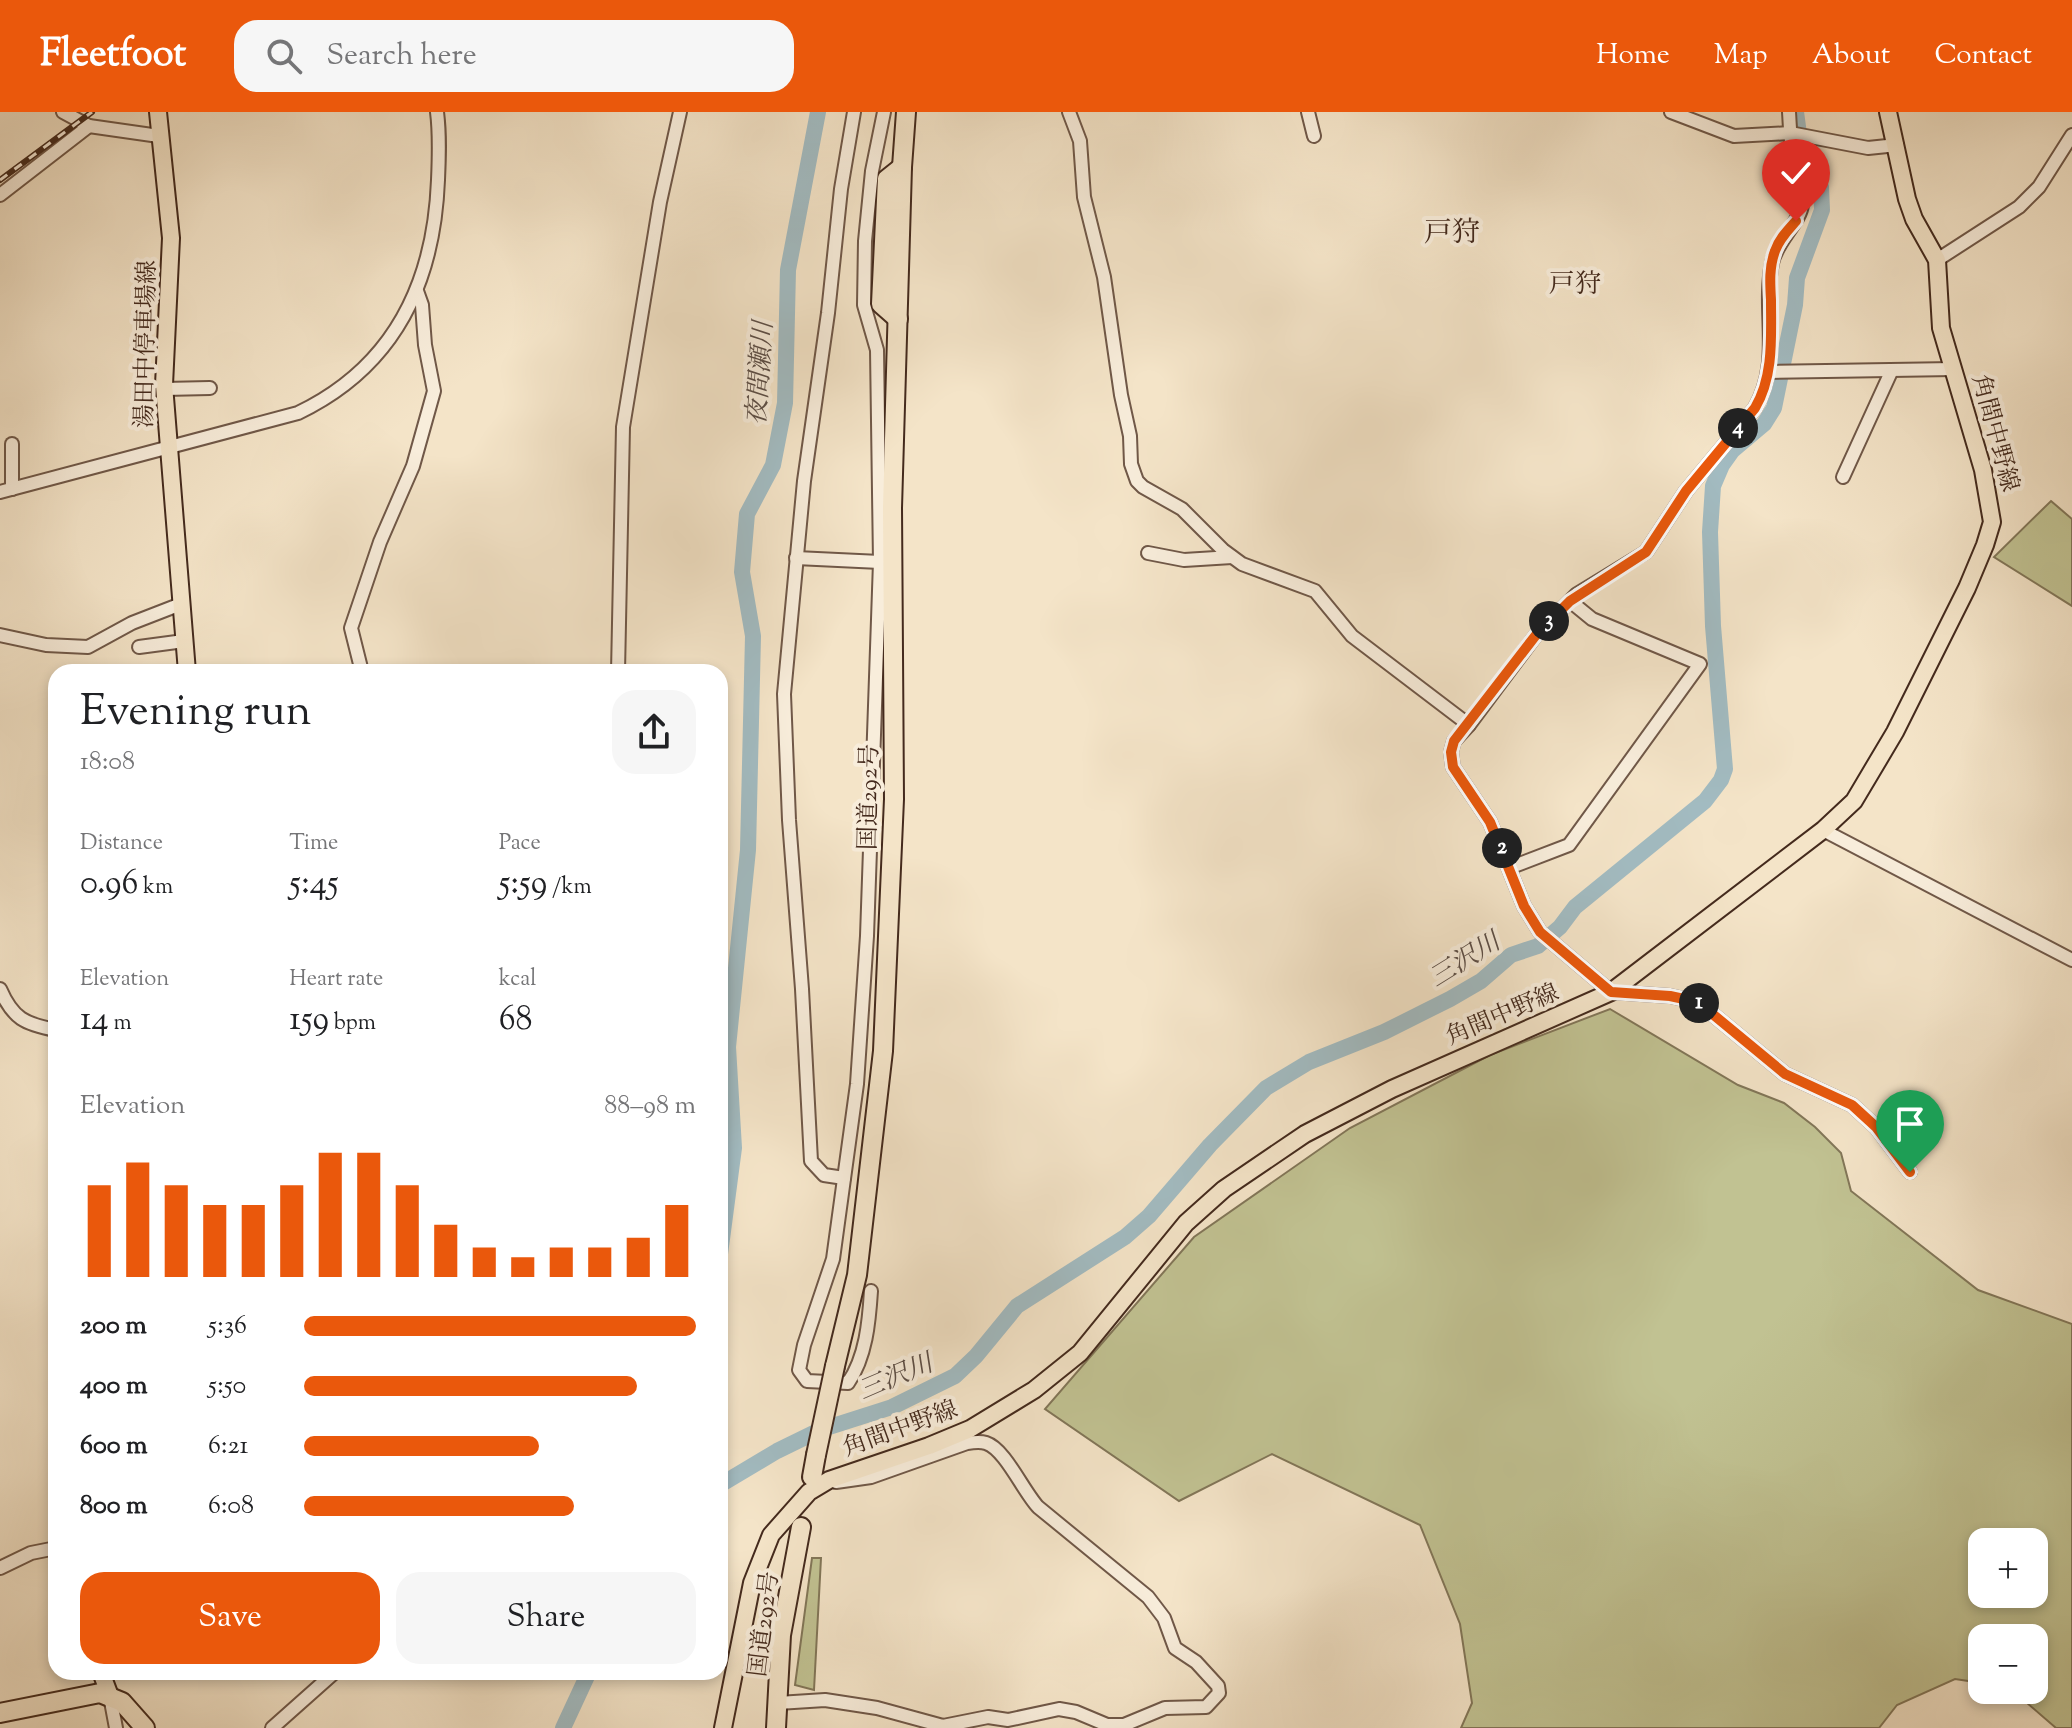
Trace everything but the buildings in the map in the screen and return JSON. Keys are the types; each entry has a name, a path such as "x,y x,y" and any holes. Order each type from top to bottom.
{"highway":[{"name":"国道292号","path":"821,1478 816,1455 857,1275 883,1051 894,799 892,508 906,112"},
{"name":"国道292号","path":"776,1728 781,1635 801,1527"},
{"path":"0,1713 100,1693 122,1702 145,1728"}],"main road":[{"name":"湯田中停車場線","path":"158,112 171,238 164,389 186,664"},
{"name":"角間中野線","path":"723,1728 752,1583 771,1535 821,1478 929,1446 970,1429 1034,1390 1080,1353 1186,1223 1224,1189 1305,1134 1392,1089 1611,992 1823,830 1854,801 1895,732 1967,588 1992,522 1983,470 1941,328 1937,260 1914,219 1907,199 1888,112"},
{"path":"104,1680 110,1696"}],"street":[{"path":"63,112 89,126 159,136"},
{"path":"12,444 6,491 298,413 328,399 366,368 385,347 399,329 417,291 426,263 437,197 437,112"},
{"path":"618,664 623,427 660,202 680,112"},
{"path":"844,1178 824,1175 811,1161 784,694 796,558 841,189 854,112"},
{"path":"871,1291 869,1323 857,1371 848,1383 807,1381 799,1370 804,1345 833,1259 857,1084 867,936 880,562 877,350 864,305 865,241 872,171 884,112"},
{"path":"1069,112 1080,141 1084,197 1104,277 1133,471 1143,487 1182,509 1232,557 1254,571 1315,591 1352,636 1469,725"},
{"path":"1308,112 1314,136"},
{"path":"1671,112 1734,136 1790,133 1868,148 1897,145"},
{"path":"1789,112 1803,207 1777,247 1771,268 1776,373 1755,408 1686,491 1646,552 1570,601 1536,635 1454,741 1451,752 1453,767 1490,822 1524,906 1536,927 1611,992 1670,996 1698,1002 1785,1074 1852,1105 1876,1127 1910,1172"},
{"path":"0,195 89,126"},
{"path":"1937,260 2019,207 2039,187 2072,135"},
{"path":"360,664 351,628 380,542 413,466 434,391 425,345 422,305 417,291"},
{"path":"1776,373 1954,369"},
{"path":"1843,477 1891,372"},
{"path":"164,389 210,388"},
{"path":"1148,553 1184,560 1232,557"},
{"path":"796,558 880,562"},
{"path":"1509,868 1569,845 1700,664 1592,619 1570,601"},
{"path":"0,635 46,645 88,647 132,623 181,604"},
{"path":"139,647 184,641"},
{"path":"1823,830 2072,960"},
{"path":"0,989 17,1016 30,1025 48,1028"},
{"path":"778,1703 825,1700 877,1708 943,1726 988,1717 1008,1720 1059,1709 1076,1712 1107,1725 1124,1725 1165,1708 1206,1707 1219,1693 1218,1686 1196,1662 1175,1648 1164,1618 1148,1597 1038,1507 996,1448 983,1441 967,1443 871,1477 840,1483 821,1478"},
{"path":"0,1568 31,1553 48,1550"},
{"path":"272,1728 326,1680"},
{"path":"110,1696 116,1728"}],"green space":[{"path":"2051,501 2072,519 2072,606 1994,557"},
{"path":"1610,1009 1738,1085 1784,1103 1815,1127 1841,1153 1851,1191 1978,1290 2072,1324 2072,1728 2056,1728 2028,1704 2048,1704 2048,1624 1968,1624 1968,1681 1955,1679 1897,1705 1879,1728 1461,1728 1472,1703 1460,1624 1420,1525 1272,1454 1179,1501 1045,1409 1194,1237 1350,1128 1490,1055"},
{"path":"812,1558 821,1558 814,1690 795,1685"}],"waterway":[{"name":"夜間瀬川","path":"728,1047 748,850 753,636 742,572 747,514 773,465 785,403 788,270 818,112"},
{"name":"三沢川","path":"728,1480 820,1430 892,1407 955,1376 976,1356 1017,1306 1125,1237 1149,1216 1210,1145 1266,1088 1309,1062 1384,1032 1450,999 1481,981 1511,955 1538,946 1560,927 1575,907 1705,801 1721,780 1725,769 1713,626 1710,532 1713,486 1732,451 1764,424 1774,408 1795,305 1797,278 1822,210 1821,187 1800,141 1796,112"},
{"name":"夜間瀬川","path":"728,1047 734,1148 728,1193"},
{"name":"夜間瀬川","path":"563,1728 585,1680"}],"railway":[{"path":"0,180 92,112"}],"district":[{"name":"戸狩","path":"1452,231"},
{"name":"戸狩","path":"1575,283"}],"route":[{"path":"1796,221 1781,239 1771,268 1769,372 1764,393 1755,408 1686,491 1646,552 1577,594 1536,635 1454,741 1451,759 1453,767 1490,822 1524,906 1540,932 1611,992 1670,996 1698,1002 1709,1009 1785,1074 1852,1105 1876,1127 1910,1172"}]}
